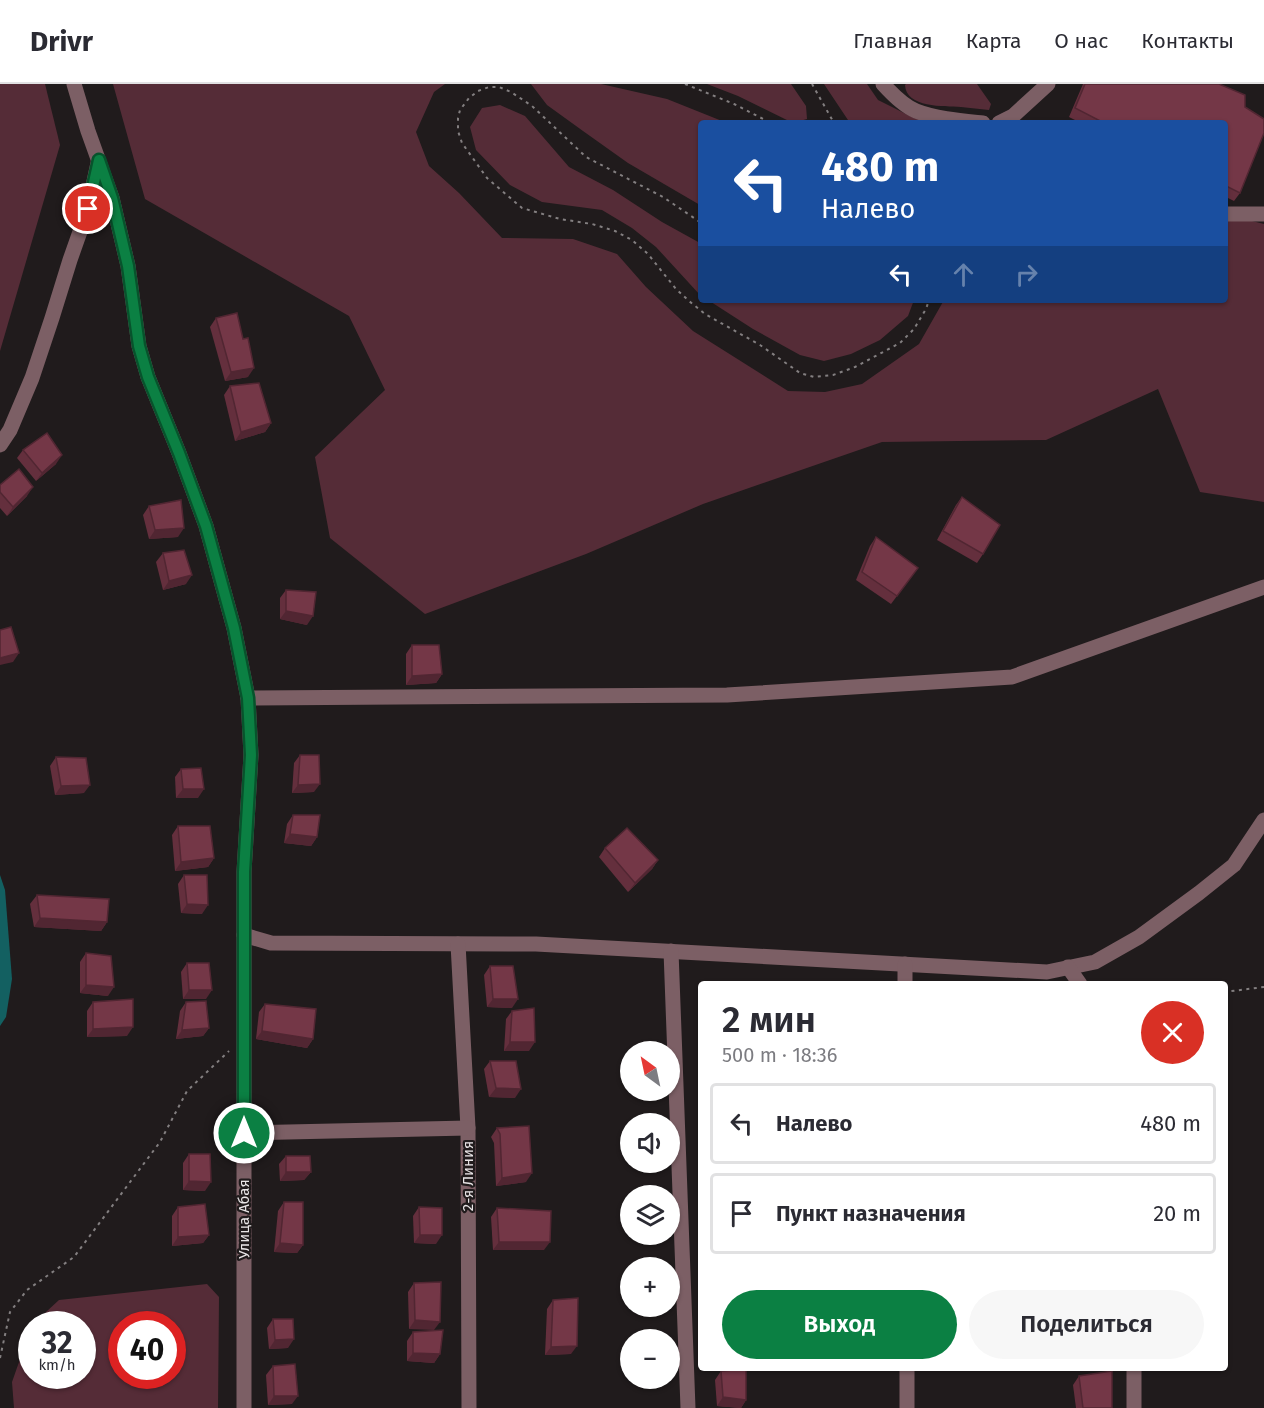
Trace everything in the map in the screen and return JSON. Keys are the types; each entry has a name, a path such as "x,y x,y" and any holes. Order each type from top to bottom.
{"street":[{"name":"Улица Абая","path":"74,84 112,198 128,266 139,346 148,377 206,526 234,628 248,698 251,755 244,872 244,1408"},
{"path":"883,84 892,94 915,111 958,120"},
{"path":"1005,120 1013,116 1048,84"},
{"path":"0,445 10,430 32,378 88,209 99,160"},
{"path":"1228,214 1264,214"},
{"path":"248,698 727,695 1012,677 1264,587"},
{"path":"244,935 272,944 536,944 1047,972 1095,962 1139,937 1191,900 1234,865 1264,820"},
{"name":"2-я Линия","path":"458,944 468,1128 469,1408"},
{"path":"671,951 688,1408"},
{"path":"905,963 905,981"},
{"path":"1068,968 1078,981"},
{"path":"244,1133 468,1128"},
{"path":"907,1371 907,1408"},
{"path":"1134,1371 1134,1408"}],"path":[{"path":"685,84 734,104 765,120"},
{"path":"812,84 832,120"},
{"path":"698,221 663,197 586,157 532,106 511,92 499,87 489,87 469,98 460,110 458,131 462,143 486,178 522,208 560,219 592,224 615,231 632,240 648,254 676,289 705,314 760,345 800,373 814,377 833,375 855,367 900,343 914,329 928,303"},
{"path":"1228,992 1264,987"},
{"path":"0,1358 10,1312 27,1290 74,1257 160,1143 187,1091 245,1036"}],"shaded area":[{"path":"0,84 45,84 60,145 0,351"},
{"path":"113,84 445,84 434,92 416,132 429,166 459,193 502,238 573,239 617,254 646,287 693,331 788,391 825,392 862,384 919,344 942,303 1228,303 1228,215 1264,224 1264,502 1200,492 1158,389 1046,440 882,442 703,504 586,554 425,614 330,538 315,457 385,390 349,316 145,199"},
{"path":"531,84 601,84 667,99 720,120 698,120 698,204 628,163 547,105"},
{"path":"707,84 791,84 806,106 807,119 787,120"},
{"path":"824,84 867,84 878,100 914,118 924,120 848,120"},
{"path":"906,84 977,84 991,104 989,110 927,104 912,98 907,93"},
{"path":"500,105 525,116 569,167 613,190 698,242 698,293 656,247 632,228 602,210 542,202 510,185 476,150 470,127 482,108"},
{"path":"713,303 913,303 908,316 880,340 851,354 824,361 800,355"},
{"path":"207,1284 219,1297 218,1408 14,1408 12,1382 18,1365 18,1389 96,1389 96,1311 47,1311 59,1300"}],"water":[{"path":"0,875 5,890 12,979 6,1017 0,1026"}],"building":[{"path":"1085,84 1219,84 1245,95 1245,107 1264,119 1264,133 1240,193 1228,187 1228,120 1098,120 1075,108"},
{"path":"237,313 243,339 248,338 254,368 231,372 216,318"},
{"path":"259,383 271,423 241,432 230,386"},
{"path":"47,433 62,455 42,473 23,450"},
{"path":"19,469 33,487 13,507 0,492 0,485"},
{"path":"962,497 1000,525 983,554 943,531"},
{"path":"181,500 184,528 155,530 149,506"},
{"path":"876,537 918,568 897,596 862,572"},
{"path":"184,550 192,575 169,581 163,553"},
{"path":"286,590 316,592 313,616 286,611"},
{"path":"11,627 19,653 0,658 0,630"},
{"path":"412,645 439,645 442,674 412,676"},
{"path":"300,755 319,755 320,784 298,785"},
{"path":"56,757 86,758 90,785 61,786"},
{"path":"201,768 204,789 183,789 181,769"},
{"path":"293,815 320,815 317,837 290,834"},
{"path":"178,826 210,826 214,858 181,862"},
{"path":"627,828 658,860 635,883 605,848"},
{"path":"184,875 207,875 208,905 187,904"},
{"path":"37,895 109,899 107,922 40,918"},
{"path":"86,953 111,956 114,987 86,985"},
{"path":"187,963 209,963 212,990 189,990"},
{"path":"490,966 513,966 518,999 493,999"},
{"path":"133,999 133,1027 93,1029 93,1002"},
{"path":"206,1001 209,1028 182,1030 186,1002"},
{"path":"265,1004 316,1009 313,1039 262,1031"},
{"path":"534,1008 535,1042 510,1042 512,1011"},
{"path":"490,1061 516,1061 521,1089 496,1088"},
{"path":"529,1126 532,1173 502,1178 500,1134 497,1128"},
{"path":"189,1154 210,1154 211,1182 189,1181"},
{"path":"286,1156 310,1156 311,1172 286,1172"},
{"path":"284,1202 303,1202 303,1245 280,1243"},
{"path":"205,1204 209,1235 178,1237 178,1207"},
{"path":"419,1207 442,1208 442,1235 420,1235"},
{"path":"497,1208 551,1211 550,1242 499,1242"},
{"path":"441,1282 440,1322 415,1320 414,1283"},
{"path":"578,1298 577,1346 551,1347 553,1300"},
{"path":"273,1319 293,1319 294,1339 275,1340"},
{"path":"443,1330 440,1354 413,1353 413,1332"},
{"path":"295,1364 298,1396 274,1396 273,1366"},
{"path":"721,1371 746,1371 746,1400 723,1397"},
{"path":"1112,1371 1112,1408 1083,1408 1079,1376"}],"route":[{"path":"88,209 99,160 112,198 128,266 139,346 148,377 206,526 234,628 248,698 251,755 244,872 244,1133"}]}
